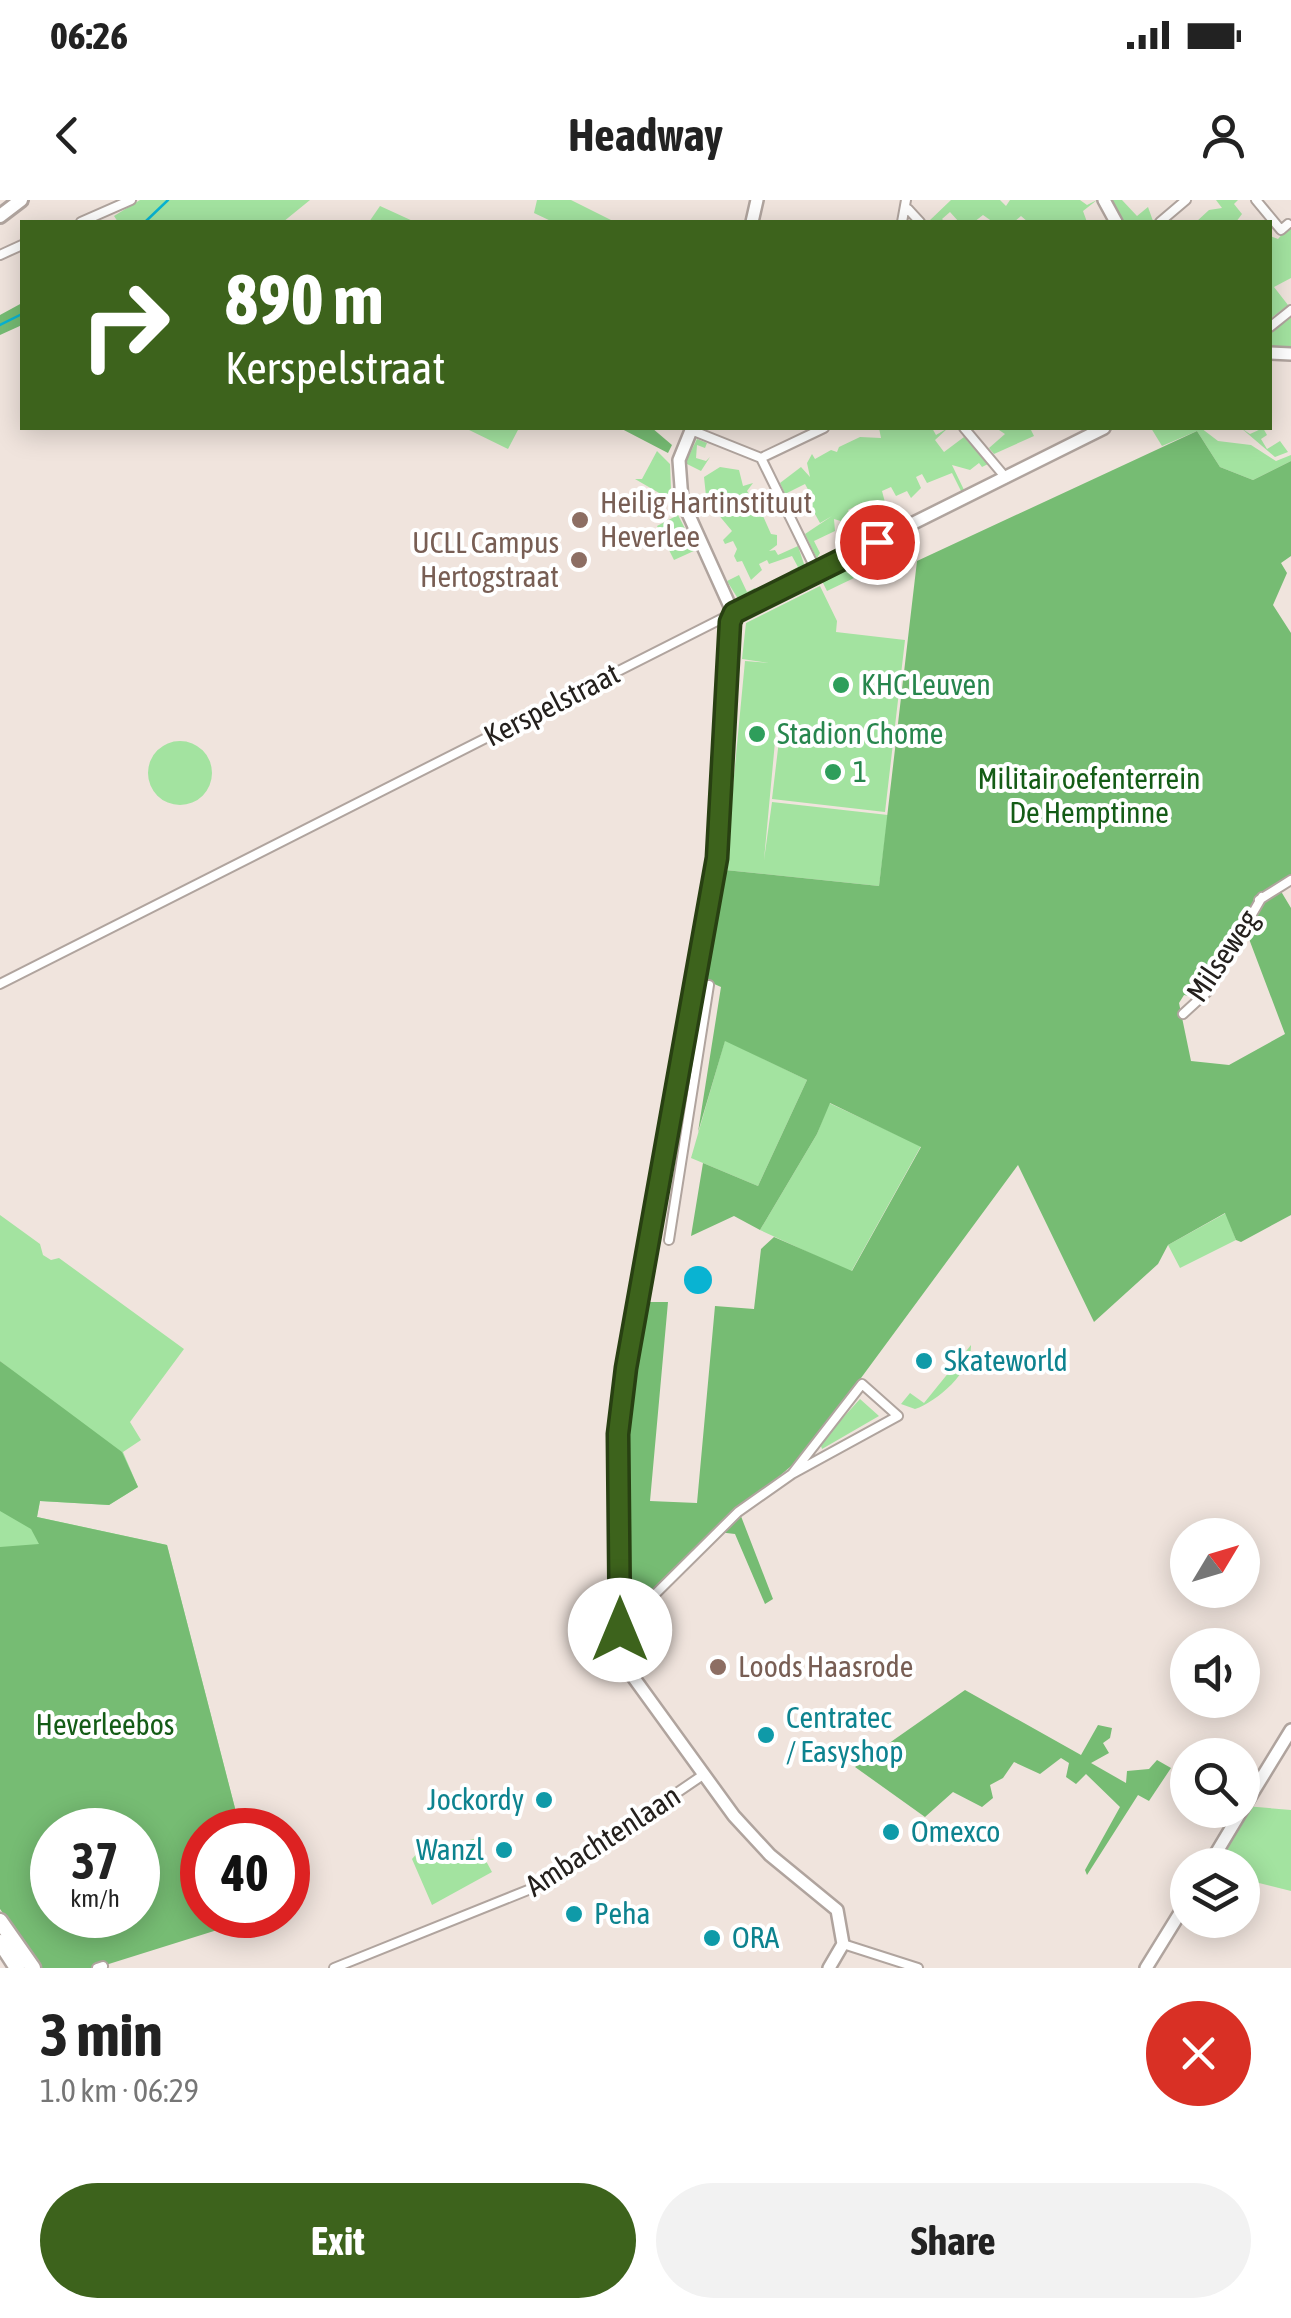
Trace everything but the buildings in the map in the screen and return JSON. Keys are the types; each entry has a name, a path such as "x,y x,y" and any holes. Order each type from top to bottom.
{"highway":[{"path":"0,1921 34,1968"},
{"path":"0,1942 17,1968"}],"main road":[{"path":"0,216 21,200"}],"street":[{"path":"86,220 131,200"},
{"path":"1162,220 1186,200"},
{"path":"1256,200 1281,230"},
{"path":"620,1630 618,1434 626,1368 717,858 734,613 682,500 679,460 692,430"},
{"path":"694,430 761,458 816,572"},
{"path":"761,458 820,430"},
{"path":"966,430 1007,478"},
{"name":"Kerspelstraat","path":"0,984 1007,478 1094,430"},
{"name":"Milseweg","path":"1183,1014 1207,992 1259,900 1291,880"},
{"path":"669,1240 709,985"},
{"path":"620,1630 738,1512 792,1474 898,1416 862,1384 792,1474"},
{"name":"Ambachtenlaan","path":"620,1630 610,1645 703,1775 770,1855 830,1902 842,1920 843,1944"},
{"path":"1260,1781 1291,1730"},
{"name":"Ambachtenlaan","path":"334,1968 543,1884 703,1775"},
{"path":"1146,1968 1170,1929"},
{"path":"829,1968 843,1944 918,1968"}],"green space":[{"path":"140,200 310,200 285,220 117,220 114,216"},
{"path":"537,200 571,200 611,220 549,220 534,213"},
{"path":"951,200 1000,200 1006,206 1010,200 1080,200 1087,205 1097,200 1083,211 1086,220 1026,220 1021,216 1016,220 990,220 983,215 977,220 957,220 950,212 943,220 930,220"},
{"path":"1112,200 1122,200 1137,216 1148,207 1153,220 1123,220"},
{"path":"1216,200 1238,200 1234,204 1242,214 1238,220 1198,220 1209,210 1222,208"},
{"path":"380,206 411,220 370,220"},
{"path":"1291,224 1291,278 1274,287 1288,305 1272,317 1272,237 1278,239"},
{"path":"20,304 20,326 0,335 0,315"},
{"path":"1291,316 1291,348 1272,348 1272,332"},
{"path":"469,430 518,430 508,449"},
{"path":"624,430 654,430 672,445 668,453"},
{"path":"879,430 933,430 936,435 946,430 935,440 944,452 964,437 988,464 982,467 979,463 970,470 952,465 965,492 962,493 952,473 927,483 922,474 916,477 921,488 911,498 907,491 896,496 891,487 882,491 887,510 874,517 869,506 861,503 848,510 856,527 850,529 847,523 834,519 835,531 814,541 820,553 817,558 825,560 818,561 805,534 832,516 820,523 811,507 794,512 787,497 792,495 798,506 811,495 805,484 785,494 780,483 801,467 810,477 807,463 812,454 815,459 831,450 837,452 839,447 860,437 881,438"},
{"path":"999,430 1031,430 1034,436 994,454 989,448 1005,434"},
{"path":"1152,430 1204,430 1218,441 1251,445 1276,461 1291,455 1291,461 1253,480 1220,467 1197,431 1162,446"},
{"path":"1243,430 1250,434 1264,430 1267,435 1261,439 1267,449 1280,441 1288,452 1275,457"},
{"name":"Militair oefenterrein De Hemptinne","path":"1197,431 1220,467 1253,480 1291,461 1291,556 1281,563 1287,573 1273,605 1291,633 1291,880 1279,888 1291,908 1291,1215 1241,1242 1236,1240 1225,1213 1168,1245 1158,1264 1094,1322 1018,1165 805,1454 739,1511 773,1599 765,1604 735,1534 718,1532 626,1613 624,1454 646,1302 668,1302 650,1501 697,1503 715,1306 754,1309 761,1249 774,1237 852,1271 921,1147 830,1103 817,1134 760,1230 734,1216 691,1236 703,1163 758,1186 807,1080 725,1041 698,1132 721,987 703,979 725,870 879,886 917,561","holes":["1243,923 1285,1034 1229,1065 1191,1061 1179,1003 1184,995 1198,998 1197,979 1204,975 1208,985 1216,951"]},
{"path":"697,439 707,443 705,448 697,445 696,458 706,461 710,457 701,471 685,463"},
{"path":"657,451 670,464 671,489 666,497 635,479 642,479"},
{"path":"720,467 739,470 743,486 753,483 747,491 760,510 753,516 763,516 771,534 777,535 777,545 769,551 775,550 778,555 798,546 806,570 792,576 790,571 798,567 792,556 769,564 767,560 759,564 762,570 751,580 742,561 737,562 734,556 737,549 733,541 725,544 723,540 732,531 717,513 714,493 706,496 704,477"},
{"path":"678,515 696,550 674,560 657,526"},
{"path":"910,534 912,544 906,553 827,591 820,577"},
{"path":"739,575 747,592 755,588 757,594 740,602 727,581"},
{"path":"820,586 837,621 836,632 905,640 885,812 772,799 780,732 776,731 764,860 772,802 888,815 879,886 725,870 745,661 769,663 742,659 746,623"},
{"path":"180,741 203,750 212,773 203,796 180,805 157,796 148,773 157,750"},
{"path":"725,1040 807,1080 758,1186 691,1158"},
{"path":"829,1103 921,1146 851,1272 760,1230 817,1134"},
{"path":"1226,1213 1236,1240 1180,1268 1168,1245"},
{"name":"Heverleebos","path":"0,1215 40,1244 43,1255 51,1260 59,1258 184,1349 130,1422 141,1440 123,1452 138,1487 109,1505 40,1501 37,1517 167,1545 235,1808 180,1808 180,1831 160,1831 160,1808 30,1808 30,1833 0,1834 0,1363 14,1372 0,1361"},
{"path":"971,1345 966,1365 943,1392 915,1409 901,1404 910,1393 924,1403"},
{"name":"Heverleebos","path":"0,1361 122,1452 138,1487 109,1505 40,1501 37,1517 167,1545 235,1808 180,1808 180,1938 192,1938 96,1968 42,1968 0,1909 0,1547 39,1544 31,1529 0,1511"},
{"path":"860,1399 879,1416 822,1449 820,1443"},
{"path":"965,1690 1081,1755 1098,1725 1112,1728 1110,1738 1103,1743 1109,1753 1091,1763 1126,1783 1127,1771 1149,1769 1157,1760 1170,1770 1149,1801 1138,1795 1087,1875 1085,1870 1120,1807 1086,1774 1076,1784 1066,1777 1069,1763 1061,1758 1040,1774 1014,1762 1003,1778 990,1785 993,1798 982,1807 953,1792 925,1817 855,1767"},
{"path":"1260,1807 1291,1810 1291,1891 1260,1883 1260,1848 1219,1848 1232,1828 1260,1828"},
{"path":"474,1839 492,1872 432,1905 412,1859 419,1851"}],"water":[{"path":"698,1266 708,1270 712,1280 708,1290 698,1294 688,1290 684,1280 688,1270"}],"waterway":[{"path":"147,220 168,200"},
{"path":"0,325 20,315"}],"place":[{"name":"Heilig Hartinstituut Heverlee","path":"580,520"},
{"name":"UCLL Campus Hertogstraat","path":"579,560"},
{"name":"KHC Leuven","path":"841,685"},
{"name":"Stadion Chome","path":"757,734"},
{"name":"1","path":"833,772"},
{"name":"Skateworld","path":"924,1361"},
{"name":"Loods Haasrode","path":"718,1667"},
{"name":"Centratec / Easyshop","path":"766,1735"},
{"name":"Jockordy","path":"544,1800"},
{"name":"Omexco","path":"891,1832"},
{"name":"Wanzl","path":"504,1850"},
{"name":"Peha","path":"574,1914"},
{"name":"ORA","path":"712,1938"}],"route":[{"path":"620,1630 618,1434 626,1368 653,1234 678,1069 717,858 730,622 734,613 877,542"}]}
